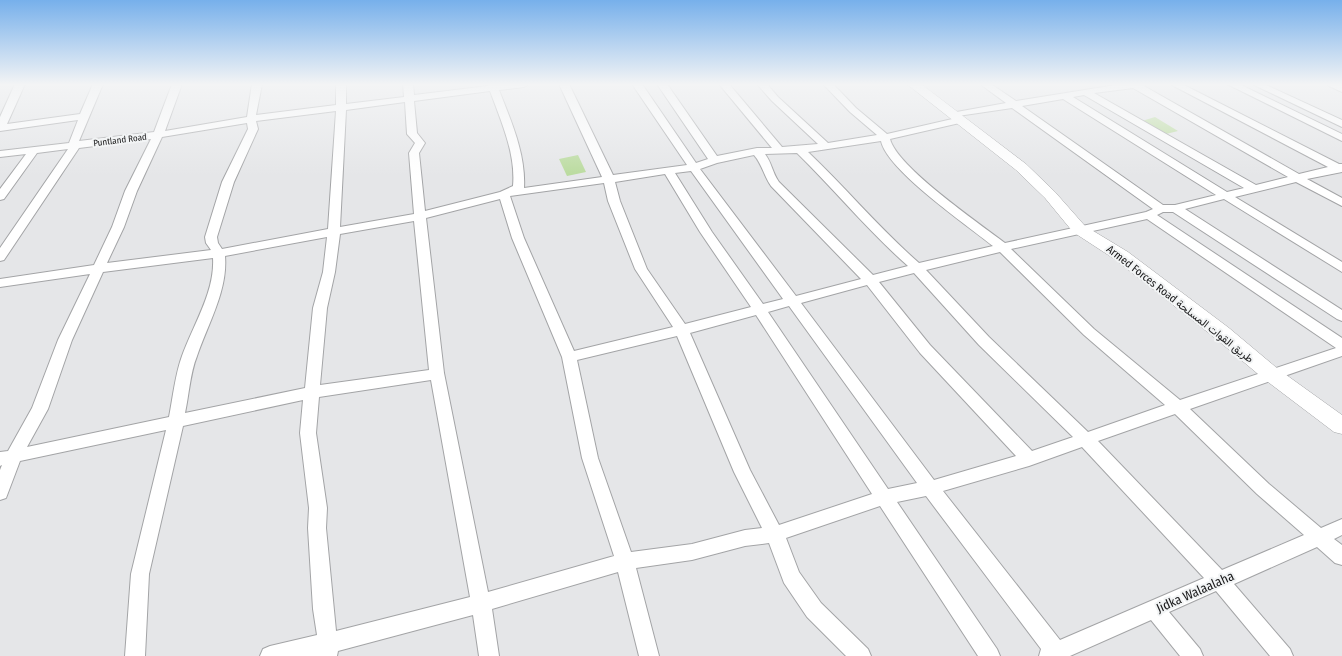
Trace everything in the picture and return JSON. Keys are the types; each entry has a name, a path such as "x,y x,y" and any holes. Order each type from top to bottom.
{"street":[{"path":"0,128 6,115"},
{"path":"0,493 7,457 40,409 65,340 118,227 131,191 158,135 166,115"},
{"path":"135,656 140,574 176,421 189,357 202,326 220,271 219,253 212,243 211,236 228,182 253,129 252,115"},
{"name":"Puntland Road","path":"0,154 158,135 251,119 287,115"},
{"path":"327,649 317,528 318,508 308,433 320,308 329,272 334,232 341,115"},
{"path":"410,115 412,134 420,143 414,153 437,374 456,480 481,603 489,656"},
{"path":"502,115 518,164 520,178 518,188 504,194"},
{"path":"579,115 609,179 621,222 641,269 682,330 742,472 775,534 791,577 814,610 861,656"},
{"path":"657,115 674,140 1054,655"},
{"path":"683,115 714,160"},
{"path":"750,115 780,151"},
{"path":"792,115 824,145"},
{"path":"859,115 885,137 888,146 898,163 1003,248 1089,332 1177,406 1263,489 1320,536 1342,557"},
{"name":"Armed Forces Road طريق القوات المسلحة","path":"955,115 1021,167 1050,195 1079,229 1122,256 1271,374 1342,426"},
{"path":"0,283 99,268 219,253 420,216 504,194 669,172 695,167 714,160 757,151 800,150 824,145 885,137 968,115"},
{"path":"1029,115 1155,212 1342,345"},
{"path":"1095,115 1342,268"},
{"path":"1125,115 1253,188"},
{"path":"1188,115 1295,178 1342,203"},
{"path":"1235,115 1341,168"},
{"path":"1294,115 1342,138"},
{"path":"1322,115 1342,124"},
{"path":"0,128 84,116"},
{"path":"0,257 75,146 74,140 84,116"},
{"path":"0,197 34,150"},
{"path":"800,150 833,182 892,246 917,268 984,341 1084,439 1219,581 1283,656"},
{"path":"757,151 766,162 769,175 775,184 870,280 925,349 1029,459"},
{"path":"569,357 682,330 792,299 917,268 1341,168"},
{"path":"669,172 706,232 760,309 990,656"},
{"path":"504,194 518,238 569,357 590,458 625,561 649,656"},
{"path":"1175,208 1342,316"},
{"path":"270,656 327,649 625,561 670,556 745,538 775,534 885,498 930,488 1029,459 1177,406 1342,351"},
{"path":"7,457 313,392 437,374"},
{"name":"Jidka Walaalaha","path":"1054,655 1342,527"},
{"path":"1155,610 1193,656"}],"green space":[{"path":"1155,117 1178,131 1166,134 1142,121"},
{"path":"578,155 586,172 567,176 559,159"}]}
